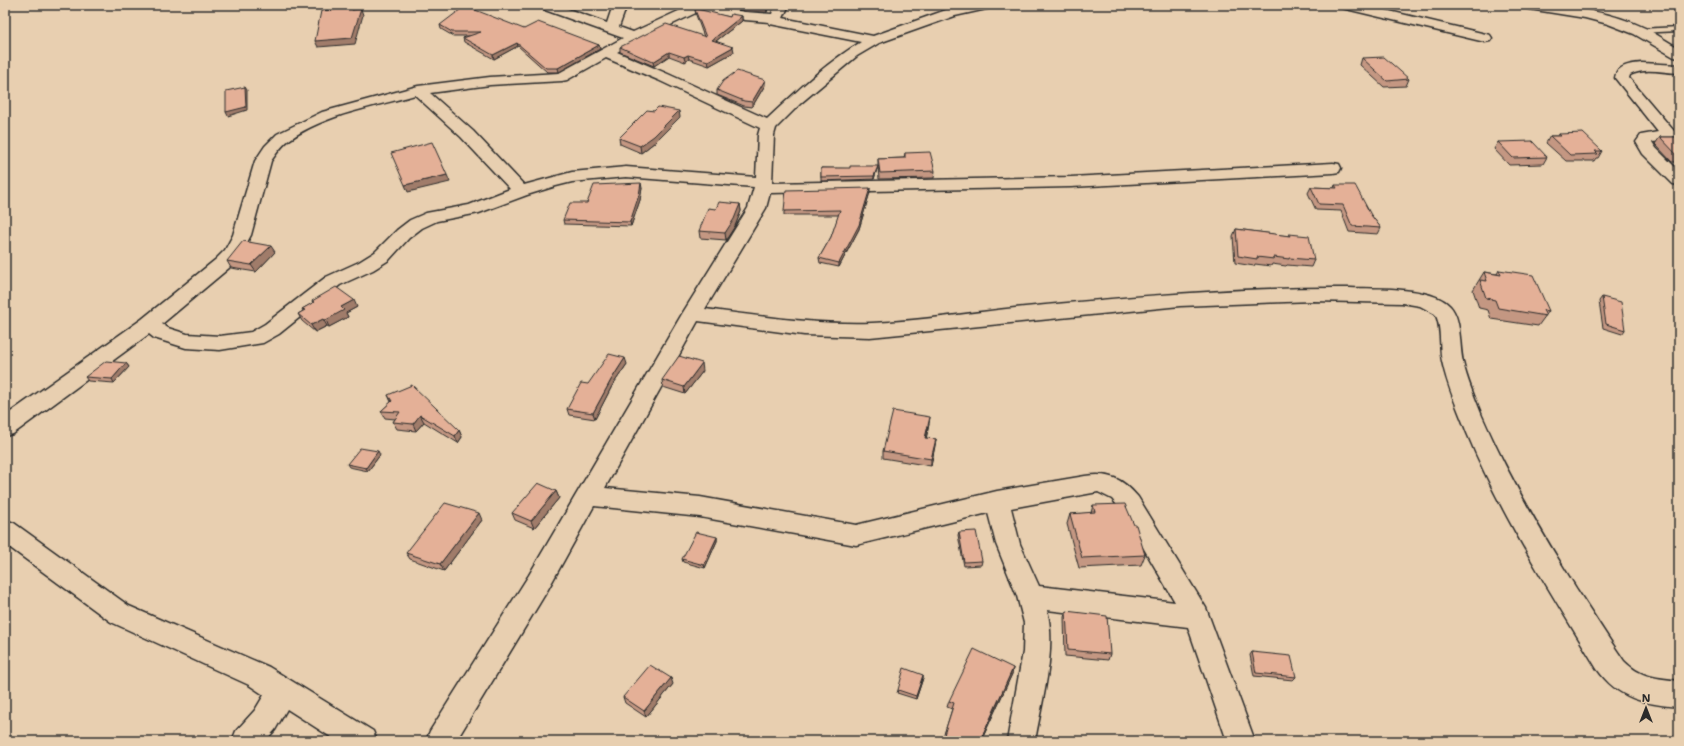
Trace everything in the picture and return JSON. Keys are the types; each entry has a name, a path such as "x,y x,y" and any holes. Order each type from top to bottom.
{"street":[{"path":"611,29 620,5"},
{"path":"774,18 782,5"},
{"path":"440,741 538,583 692,314 757,208 763,185 766,135 769,126 796,100 852,53 874,40 952,9 986,5"},
{"path":"1347,5 1485,38"},
{"path":"1529,5 1584,10 1639,31 1679,54"},
{"path":"5,428 149,324 208,276 232,253 242,235 263,161 271,149 283,137 327,115 418,90 490,81 558,78 571,73 634,37 693,6 745,16 774,18 775,21 779,22 812,27 874,40"},
{"path":"550,7 634,37"},
{"path":"606,53 670,80 769,126"},
{"path":"1674,135 1622,78 1623,73 1627,70 1635,68 1679,69"},
{"path":"418,90 467,134 521,191"},
{"path":"1674,135 1647,138 1644,142 1649,151 1679,180"},
{"path":"149,324 161,333 186,341 220,343 256,338 272,329 333,281 366,266 382,256 403,234 416,224 432,217 473,209 521,191 572,177 626,172 763,185 1071,182 1333,168"},
{"path":"692,314 806,327 865,330 907,328 993,317 1122,304 1234,295 1368,295 1416,298 1432,302 1444,310 1447,316 1450,356 1468,410 1487,456 1517,511 1613,670 1628,683 1655,692 1679,694"},
{"path":"588,496 700,507 856,535 996,501 1098,483 1114,488 1120,492 1130,504 1196,616 1241,741"},
{"path":"996,501 1008,544 1030,596 1037,622 1037,652 1021,741"},
{"path":"5,530 120,614 259,676 282,692 363,741"},
{"path":"1030,596 1067,602 1196,616"},
{"path":"246,741 265,720 282,692"}],"lane":[{"path":"1639,31 1679,29"}],"building":[{"path":"465,6 524,29 538,22 599,45 558,68 546,68 517,43 493,55 463,38 481,32 452,32 440,25"},
{"path":"352,8 352,10 361,9 352,38 315,41 321,11"},
{"path":"697,9 730,17 731,14 742,16 712,40 733,47 708,61 688,55 684,57 669,52 653,62 620,47 666,24 706,37 695,10"},
{"path":"1384,57 1409,79 1387,81 1362,58"},
{"path":"737,71 765,80 752,102 744,101 717,90 723,81"},
{"path":"245,87 246,107 226,112 226,91"},
{"path":"658,107 679,111 654,136 640,146 619,138 647,110 654,111"},
{"path":"1583,133 1602,151 1595,151 1598,154 1570,155 1550,136 1561,136 1559,134"},
{"path":"1660,137 1679,137 1679,155 1677,155"},
{"path":"1532,141 1547,157 1513,158 1498,142"},
{"path":"432,142 447,175 405,185 391,153"},
{"path":"930,152 935,171 880,173 878,159 905,158 905,153"},
{"path":"850,166 878,166 874,176 821,177 821,168 850,168"},
{"path":"641,183 639,195 630,222 563,220 570,203 587,203 594,185"},
{"path":"1335,185 1355,185 1371,215 1381,228 1352,226 1343,205 1319,204 1311,187 1337,188"},
{"path":"870,188 859,225 839,263 819,258 831,237 840,210 784,211 786,190"},
{"path":"719,202 740,204 734,219 725,233 699,231 708,208 716,209"},
{"path":"1236,229 1290,236 1289,234 1309,236 1314,260 1274,257 1274,259 1257,257 1257,259 1238,256"},
{"path":"243,241 271,246 251,265 227,261"},
{"path":"1499,270 1533,275 1549,311 1543,310 1546,316 1498,308 1495,300 1486,298 1480,280 1487,281 1484,272 1501,275"},
{"path":"336,287 354,300 341,307 344,310 326,320 323,319 311,325 298,314 305,310 302,309 314,302 312,301"},
{"path":"1602,297 1621,302 1625,330 1606,324"},
{"path":"609,354 625,358 593,413 567,409 581,383 588,384"},
{"path":"679,356 702,363 684,387 662,380"},
{"path":"106,361 126,363 112,379 85,377"},
{"path":"412,385 459,430 455,436 420,415 413,424 393,422 400,412 381,411 392,401 388,395"},
{"path":"893,411 930,417 925,438 936,439 931,459 883,451"},
{"path":"360,448 378,451 366,468 347,464"},
{"path":"538,483 556,491 531,521 512,513"},
{"path":"445,503 479,513 440,564 406,553"},
{"path":"1125,504 1134,525 1136,525 1145,555 1082,558 1070,514 1095,512 1093,505"},
{"path":"976,531 982,561 964,562 959,532"},
{"path":"696,532 717,537 704,565 682,559"},
{"path":"1066,611 1107,616 1110,654 1068,650"},
{"path":"974,649 1013,668 981,739 986,741 942,741 954,703 949,701"},
{"path":"1252,652 1291,656 1296,677 1256,673"},
{"path":"650,665 671,678 644,711 623,697"},
{"path":"904,668 923,675 916,696 898,690"}]}
